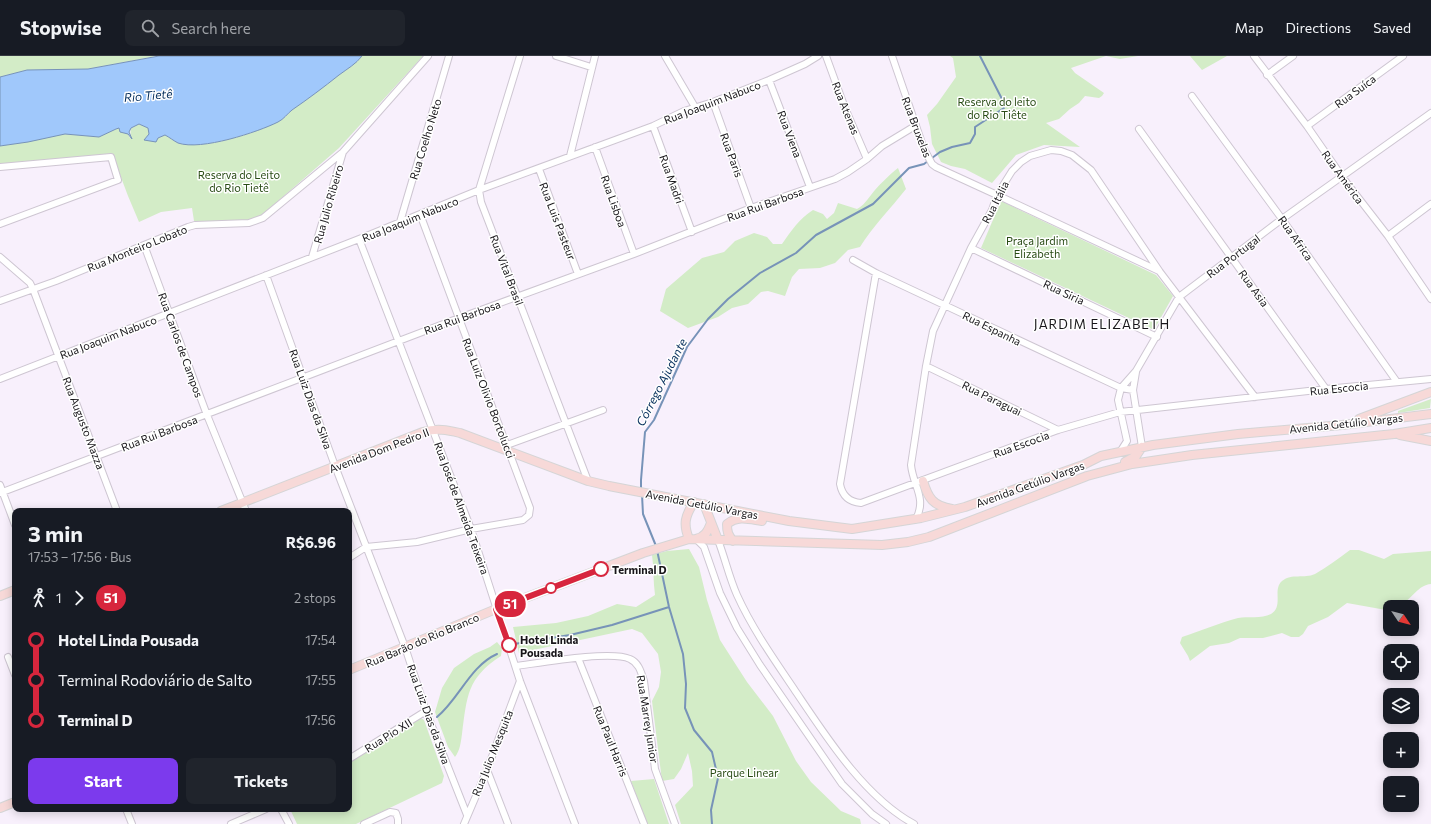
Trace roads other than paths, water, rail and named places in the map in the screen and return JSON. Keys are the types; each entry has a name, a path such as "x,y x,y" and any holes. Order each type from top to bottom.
{"main road":[{"path":"1342,425 1431,392"},
{"name":"Avenida Getúlio Vargas","path":"630,490 789,521 852,530 916,519 956,509 1083,465 1101,456 1120,452 1238,434 1342,425 1431,414"},
{"name":"Avenida Getúlio Vargas","path":"652,551 692,539 882,545 908,542 964,524 1087,476 1132,464 1192,455 1394,434 1431,428"},
{"name":"Avenida Dom Pedro II","path":"228,508 433,429 460,433 508,449 588,481 630,490"},
{"path":"1394,434 1431,441"},
{"path":"1087,476 1107,467 1130,460 1138,454 1142,448"},
{"path":"1056,488 1054,484 1056,478 1083,465"},
{"path":"919,482 935,504 942,507 956,509"},
{"path":"694,502 687,514 684,526 692,539 702,538 706,534 711,523"},
{"path":"704,504 718,540"},
{"path":"733,541 727,530 727,524 732,520 741,518 764,521 789,521"},
{"name":"Rua Barão do Rio Branco","path":"352,669 496,609 643,553 652,551"},
{"path":"0,596 12,591"},
{"path":"0,808 12,803"}],"street":[{"name":"Rua Monteiro Lobato","path":"0,301 195,225 215,226 257,222 343,152 428,56"},
{"name":"Rua Coelho Neto","path":"400,222 449,56"},
{"path":"479,190 520,56"},
{"path":"556,56 591,67"},
{"path":"570,156 591,67 595,56"},
{"path":"665,56 695,107"},
{"name":"Rua Joaquim Nabuco","path":"0,379 359,240 479,190 653,126 695,107 713,102 769,80 805,64 818,56"},
{"name":"Rua Atenas","path":"826,56 845,108 867,159"},
{"name":"Rua Bruxelas","path":"892,56 915,126 932,164 942,171 997,194 1160,272"},
{"name":"Rua América","path":"1254,56 1307,126 1343,178 1388,236 1431,297"},
{"path":"1267,75 1293,56"},
{"name":"Rua Suíca","path":"1307,126 1403,56"},
{"name":"Rua Viena","path":"769,80 810,187"},
{"name":"Rua Africa","path":"1192,96 1282,219 1397,382"},
{"name":"Rua Paris","path":"713,102 751,208"},
{"name":"Rua Portugal","path":"1121,388 1136,371 1158,336 1172,307 1179,297 1282,219 1343,178 1431,114"},
{"name":"Rua Madri","path":"653,126 692,232"},
{"name":"Rua Rui Barbosa","path":"1,493 97,458 459,318 692,232 751,208 835,179 867,159 882,146 915,126"},
{"name":"Rua Asia","path":"1139,129 1326,389"},
{"name":"Rua Lisboa","path":"594,147 634,254"},
{"name":"Rua Itália","path":"916,519 922,505 919,482 912,473 911,466 926,366 933,331 971,248 992,210 997,194 1012,171 1030,156 1051,150 1061,151 1072,155 1091,170 1160,272 1255,397"},
{"name":"Rua Julio Ribeiro","path":"312,257 343,152"},
{"path":"0,166 111,157 118,180 0,224"},
{"name":"Rua Luis Pasteur","path":"538,168 578,274"},
{"name":"Rua Vital Brasil","path":"479,190 481,202 516,297 588,481"},
{"path":"1388,236 1431,204"},
{"name":"Rua Luiz Olivio Bortolucci","path":"420,214 530,508 529,515 523,520 471,529"},
{"name":"Rua José de Almeida Teixeira","path":"359,240 471,529 520,681 575,824"},
{"name":"Rua Carlos de Campos","path":"144,245 207,415 245,508"},
{"name":"Rua Siria","path":"971,248 1158,336"},
{"name":"Rua Augusto Mazza","path":"0,257 30,283 33,289 117,508"},
{"name":"Rua Espanha","path":"853,260 876,273 1121,388 1133,390"},
{"name":"Rua Escocia","path":"876,273 840,484 841,492 846,498 860,503 1058,430 1120,412 1431,379"},
{"name":"Rua Luiz Dias da Silva","path":"266,275 351,508"},
{"name":"Rua Paraguai","path":"926,366 1058,430"},
{"path":"1136,371 1133,390 1142,448"},
{"path":"1120,452 1127,441 1118,400 1121,388"},
{"path":"508,449 603,410"},
{"path":"0,485 1,493 12,518"},
{"name":"Rua Luiz Dias da Silva","path":"352,510 405,647 426,711 467,815"},
{"path":"352,556 366,547 417,542 471,529"},
{"path":"692,539 704,547 720,593 737,628 760,666 842,784 872,814 886,824"},
{"path":"718,540 737,594 746,613 774,659 823,733 854,772 884,802 914,824"},
{"name":"Rua Marrey Junior","path":"516,666 578,658 620,656 631,659 640,668 644,681 655,769 675,824"},
{"path":"8,657 12,667"},
{"name":"Rua Paul Harris","path":"578,658 644,824"},
{"name":"Rua Julio Mesquita","path":"464,824 487,770 520,681"},
{"name":"Rua Pio XII","path":"352,757 426,711"},
{"path":"487,770 508,824"},
{"path":"127,812 132,824"},
{"path":"231,824 259,812"},
{"path":"283,812 289,824"},
{"path":"364,824 390,812 396,813 398,824"}],"water":[{"name":"Rio Tietê","path":"159,56 362,56 354,64 292,110 280,121 257,131 214,143 188,145 178,143 165,135 158,138 156,142 144,140 149,134 148,128 139,124 131,128 129,132 132,139 128,134 120,132 119,128 99,137 65,134 0,146 0,77 27,70 88,69"}],"waterway":[{"name":"Córrego Ajudante","path":"641,490 645,432 654,420 687,347 708,319 728,299 760,273 796,253 816,235 873,204 909,168 924,164 940,152 952,147 970,143 975,134 975,127 1004,108 1003,101 980,56"},
{"name":"Córrego Ajudante","path":"642,495 643,514 656,546"},
{"name":"Córrego Ajudante","path":"657,550 669,607 683,654 686,684 685,708 694,730 712,752 718,778 711,810 712,824"},
{"path":"514,644 570,635 612,625 669,607"},
{"path":"437,717 445,710 479,666 497,654"}],"place":[{"name":"Terminal D","path":"601,569"},
{"name":"Hotel Linda Pousada","path":"509,645"}],"district":[{"name":"JARDIM ELIZABETH","path":"1102,324"}],"park label":[{"name":"Reserva do leito do Rio Tiête","path":"997,107"},
{"name":"Reserva do Leito do Rio Tietê","path":"239,180"},
{"name":"Praça Jardim Elizabeth","path":"1037,246"},
{"name":"Parque Linear","path":"744,772"}]}
